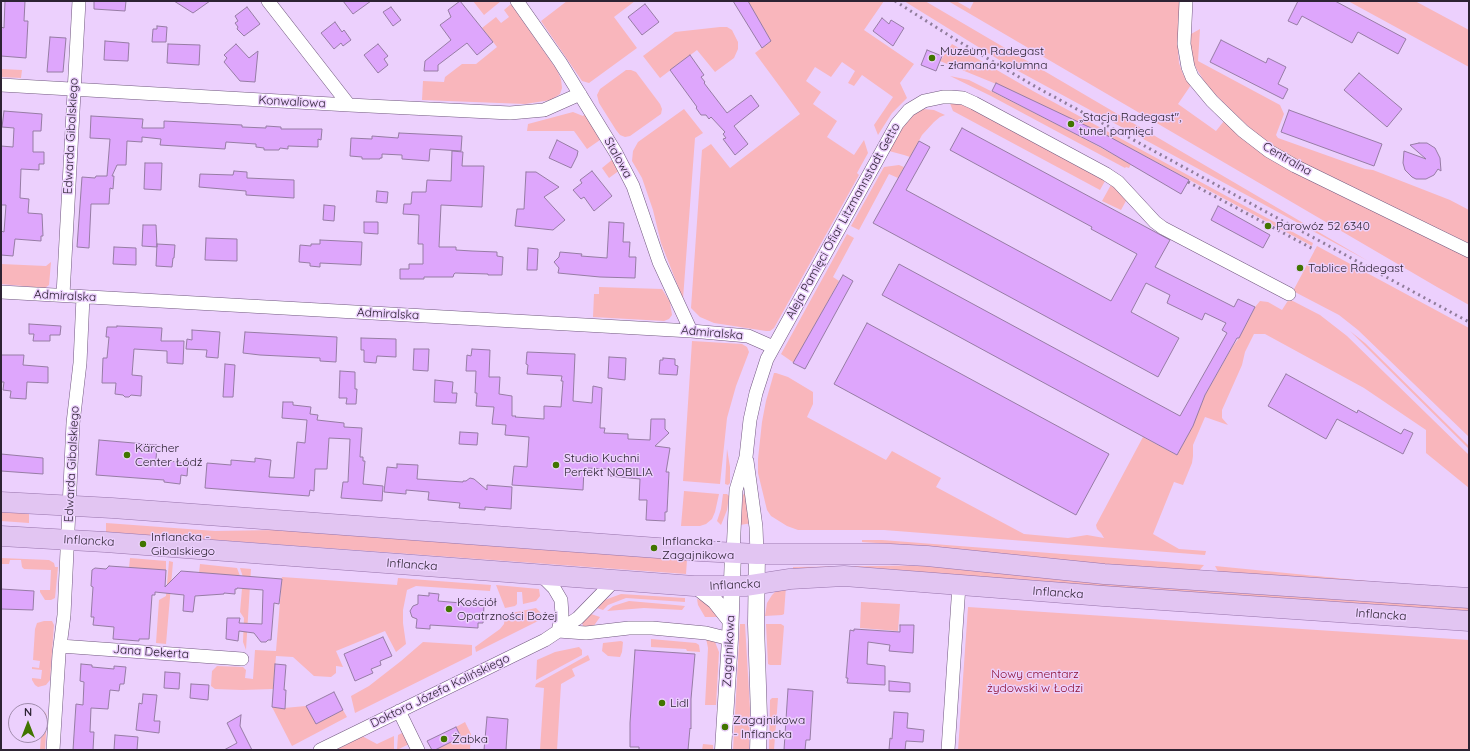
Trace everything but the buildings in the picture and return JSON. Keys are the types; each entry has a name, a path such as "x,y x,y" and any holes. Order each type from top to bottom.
{"main road":[{"name":"Inflancka","path":"1,502 732,553 921,555 1104,574 1469,598"},
{"name":"Inflancka","path":"1,536 696,586 732,587 756,585 790,579 844,576 1469,621"}],"street":[{"name":"Edwarda Gibalskiego","path":"63,295 79,1"},
{"path":"268,1 349,105"},
{"name":"Stalowa","path":"517,1 560,62 614,150 633,186 659,262 690,331"},
{"name":"Centralna","path":"1186,1 1184,44 1188,67 1192,76 1212,101 1243,131 1269,151 1295,166 1469,251"},
{"name":"Konwaliowa","path":"1,85 510,113 544,110 580,94"},
{"name":"Aleja Pamięci Ofiar Litzmannstadt Getto","path":"732,553 736,490 746,457 750,420 760,379 773,347 897,124 909,110 924,101 943,96 963,98 974,103 1106,174 1118,182 1155,222 1163,228 1289,294"},
{"name":"Admiralska","path":"1,292 690,331 748,336 773,347"},
{"name":"Edwarda Gibalskiego","path":"53,750 60,646 64,622 73,423 80,363 83,297"},
{"name":"Aleja Pamięci Ofiar Litzmannstadt Getto","path":"746,457 756,526 757,554"},
{"name":"Zagajnikowa","path":"723,750 730,639 732,553"},
{"name":"Zagajnikowa","path":"757,554 756,624 759,717 758,750"},
{"path":"541,575 554,588 561,600 562,616 558,631 586,633 629,628 652,628 706,633 730,639"},
{"name":"Doktora Józefa Kolińskiego","path":"320,750 531,647 578,618 616,580"},
{"path":"948,750 959,585"},
{"path":"696,586 715,601 730,620"},
{"name":"Jana Dekerta","path":"60,646 242,659"},
{"path":"399,711 418,750"}],"green space":[{"path":"473,1 501,1 484,15"},
{"path":"567,1 635,1 614,17 637,48 589,83 582,81 541,21"},
{"path":"747,1 884,1 864,30 914,64 900,83 907,98 892,113 878,135 874,125 893,97 862,75 854,86 848,83 855,71 842,62 831,77 815,67 806,81 821,92 813,104 837,121 827,137 854,155 864,140 868,153 857,173 859,175 774,328 770,331 714,323 700,317 691,308 702,150 711,144 730,168 800,114 755,53 771,41"},
{"path":"904,1 925,1 1368,261 1009,66"},
{"path":"948,1 956,1 970,9 974,1 1180,1 1178,50 1179,63 1183,74 1191,85 1178,104 1216,131 1224,121 1469,256 1469,305 1437,287"},
{"path":"1348,1 1415,1 1469,30 1469,67"},
{"path":"511,4 557,70 561,79 562,88 560,94 551,100 525,104 422,100 423,81 444,82 445,77 462,64 476,64 497,47 482,28 496,17 501,23 509,17 504,10"},
{"path":"727,27 732,30 738,42 738,49 734,58 715,72 697,50 660,78 643,56 675,32"},
{"path":"1200,29 1198,61 1280,105 1284,114 1276,135 1278,138 1365,169 1373,170 1450,200 1469,210 1469,245 1295,159 1259,136 1208,87 1196,68 1190,53 1191,34"},
{"path":"952,44 1033,91 1313,243 1312,246 1108,136 1006,88 940,61"},
{"path":"1,69 22,70 21,78 1,77"},
{"path":"626,70 636,72 660,104 662,109 661,114 630,136 625,137 620,135 616,130 599,103 597,95 600,89"},
{"path":"950,76 969,80 1068,130 1131,164 1129,168 1125,168 991,96"},
{"path":"949,101 962,102 1104,177 1105,181 1100,190 953,111"},
{"path":"684,109 703,133 695,138 683,299 661,243 653,210 642,178 632,161 633,151 638,142"},
{"path":"923,109 934,110 945,115 934,122 922,135 910,157 889,151 903,125 918,111"},
{"path":"573,112 583,116 585,114 600,140 587,149 574,131 527,131 528,124"},
{"path":"613,159 620,170 609,178 602,168"},
{"path":"899,165 904,167 898,178 889,174 859,230 851,226 884,167"},
{"path":"1112,183 1127,199 1121,210 1102,201"},
{"path":"847,234 854,238 833,277 839,281 794,363 781,354"},
{"path":"1317,246 1469,328 1469,437 1358,330 1339,315 1293,291"},
{"path":"51,262 49,285 45,288 1,284 1,264 46,266"},
{"path":"599,287 662,289 670,302 672,315 669,319 664,321 593,317 594,294 599,294"},
{"path":"1289,299 1320,315 1347,336 1469,455 1469,488 1426,453 1426,430 1364,388 1265,334 1254,334 1245,352 1242,365 1222,410 1222,418 1228,425 1205,417 1193,445 1192,463 1183,485 1174,482 1153,534 1179,549 1206,551 1205,555 884,530 798,530 787,526 771,516 767,510 758,473 758,459 766,401 774,373 776,373 788,377 813,392 813,404 807,417 886,460 892,451 941,478 936,487 1024,534 1068,538 1087,535 1104,538 1097,529 1096,525 1143,437 1177,455 1194,424 1187,420 1200,407 1205,395 1239,338 1255,307 1260,301 1268,302 1282,310"},
{"path":"1350,331 1365,343 1469,446 1469,449"},
{"path":"692,341 742,344 747,347 749,352 736,386 727,418 720,484 683,481"},
{"path":"727,449 730,467 730,483 728,485 725,484"},
{"path":"684,491 719,494 712,519 706,524 700,526 681,526"},
{"path":"745,493 752,523 740,525 743,495"},
{"path":"723,494 727,494 729,496 727,510 721,525 717,521 721,509"},
{"path":"1,511 29,513 29,523 1,521"},
{"path":"106,523 215,531 278,530 687,560 686,574 106,532"},
{"path":"862,540 882,540 1204,565 1197,573 1081,565 862,542"},
{"path":"1,558 49,560 54,563 55,567 58,567 55,598 45,600 40,592 40,590 50,590 51,570 24,569 22,567 21,560 10,560 9,564 2,564"},
{"path":"130,558 166,561 166,570 129,568"},
{"path":"169,561 173,562 166,644 156,643 159,600 166,596"},
{"path":"200,564 237,568 240,576 199,573"},
{"path":"956,565 1469,604 1469,614 793,572 793,567"},
{"path":"1215,566 1408,585 1220,575"},
{"path":"240,568 251,569 246,650 243,642 244,618 240,612 243,577"},
{"path":"282,577 397,585 398,578 491,585 490,591 416,586 407,590 403,610 406,644 396,652 385,631 336,651 343,667 336,666 336,673 331,677 314,676 293,657 276,656 273,689 215,689 211,686 212,671 217,666 243,667 246,670 245,678 253,679 255,650 276,651"},
{"path":"496,585 539,589 540,596 536,601 523,604 522,592 517,592 517,604 515,606 505,608"},
{"path":"786,586 784,614 765,616 767,603 772,595 778,589"},
{"path":"621,594 685,598 685,602 626,598 608,605 603,610 594,607 602,601"},
{"path":"697,599 706,602 718,617 705,617 698,605"},
{"path":"629,601 685,606 682,610 644,608 607,611 613,606"},
{"path":"861,602 900,604 898,631 860,628"},
{"name":"Nowy cmentarz żydowski w Łodzi","path":"968,607 1469,640 1469,750 958,750"},
{"path":"536,608 541,613 542,619 476,652 475,647 500,629 504,624 505,616 507,614"},
{"path":"588,613 600,617 593,627 583,626 582,622"},
{"path":"52,621 54,625 50,680 46,685 38,687 32,680 32,678 41,679 42,670 32,669 32,667 39,668 40,661 33,660 35,629 37,623"},
{"path":"740,624 745,624 750,709 749,750 733,750"},
{"path":"766,624 781,624 784,626 781,665 768,664"},
{"path":"706,638 715,642 719,652 716,705 705,705 708,648"},
{"path":"651,639 696,643 699,645 700,652 687,651 686,649 651,647"},
{"path":"423,642 472,645 472,655 355,713 351,696 369,686"},
{"path":"623,642 620,657 608,656 602,651 603,643"},
{"path":"579,647 582,650 582,655 536,680 537,660 555,652"},
{"path":"588,655 590,660 572,669 575,676 561,684 557,750 540,750 544,688 535,687 536,684"},
{"path":"772,698 778,698 774,750 769,750 770,700"},
{"path":"306,706 316,724 343,710 347,717 292,746 272,707 284,708"},
{"path":"465,722 471,734 470,750 435,750 461,737 456,727"},
{"path":"404,732 409,744 397,750 398,735"},
{"path":"362,736 377,744 394,736 394,750 335,750"},
{"path":"40,743 45,743 45,750 40,750"},
{"path":"703,744 713,745 713,750 702,750"}],"railway":[{"path":"895,1 953,38 1036,87 1469,322"},
{"path":"1188,182 1315,250"}],"place":[{"name":"Muzeum Radegast - złamana kolumna","path":"932,58"},
{"name":"„Stacja Radegast\", tunel pamięci","path":"1071,124"},
{"name":"Parowóz 52 6340","path":"1268,226"},
{"name":"Tablice Radegast","path":"1300,268"},
{"name":"Kärcher Center Łódź","path":"127,455"},
{"name":"Studio Kuchni Perfekt NOBILIA","path":"556,465"},
{"name":"Inflancka - Gibalskiego","path":"143,544"},
{"name":"Inflancka - Zagajnikowa","path":"654,548"},
{"name":"Kościół Opatrzności Bożej","path":"449,609"},
{"name":"Lidl","path":"662,703"},
{"name":"Zagajnikowa - Inflancka","path":"725,727"},
{"name":"Żabka","path":"444,739"}]}
